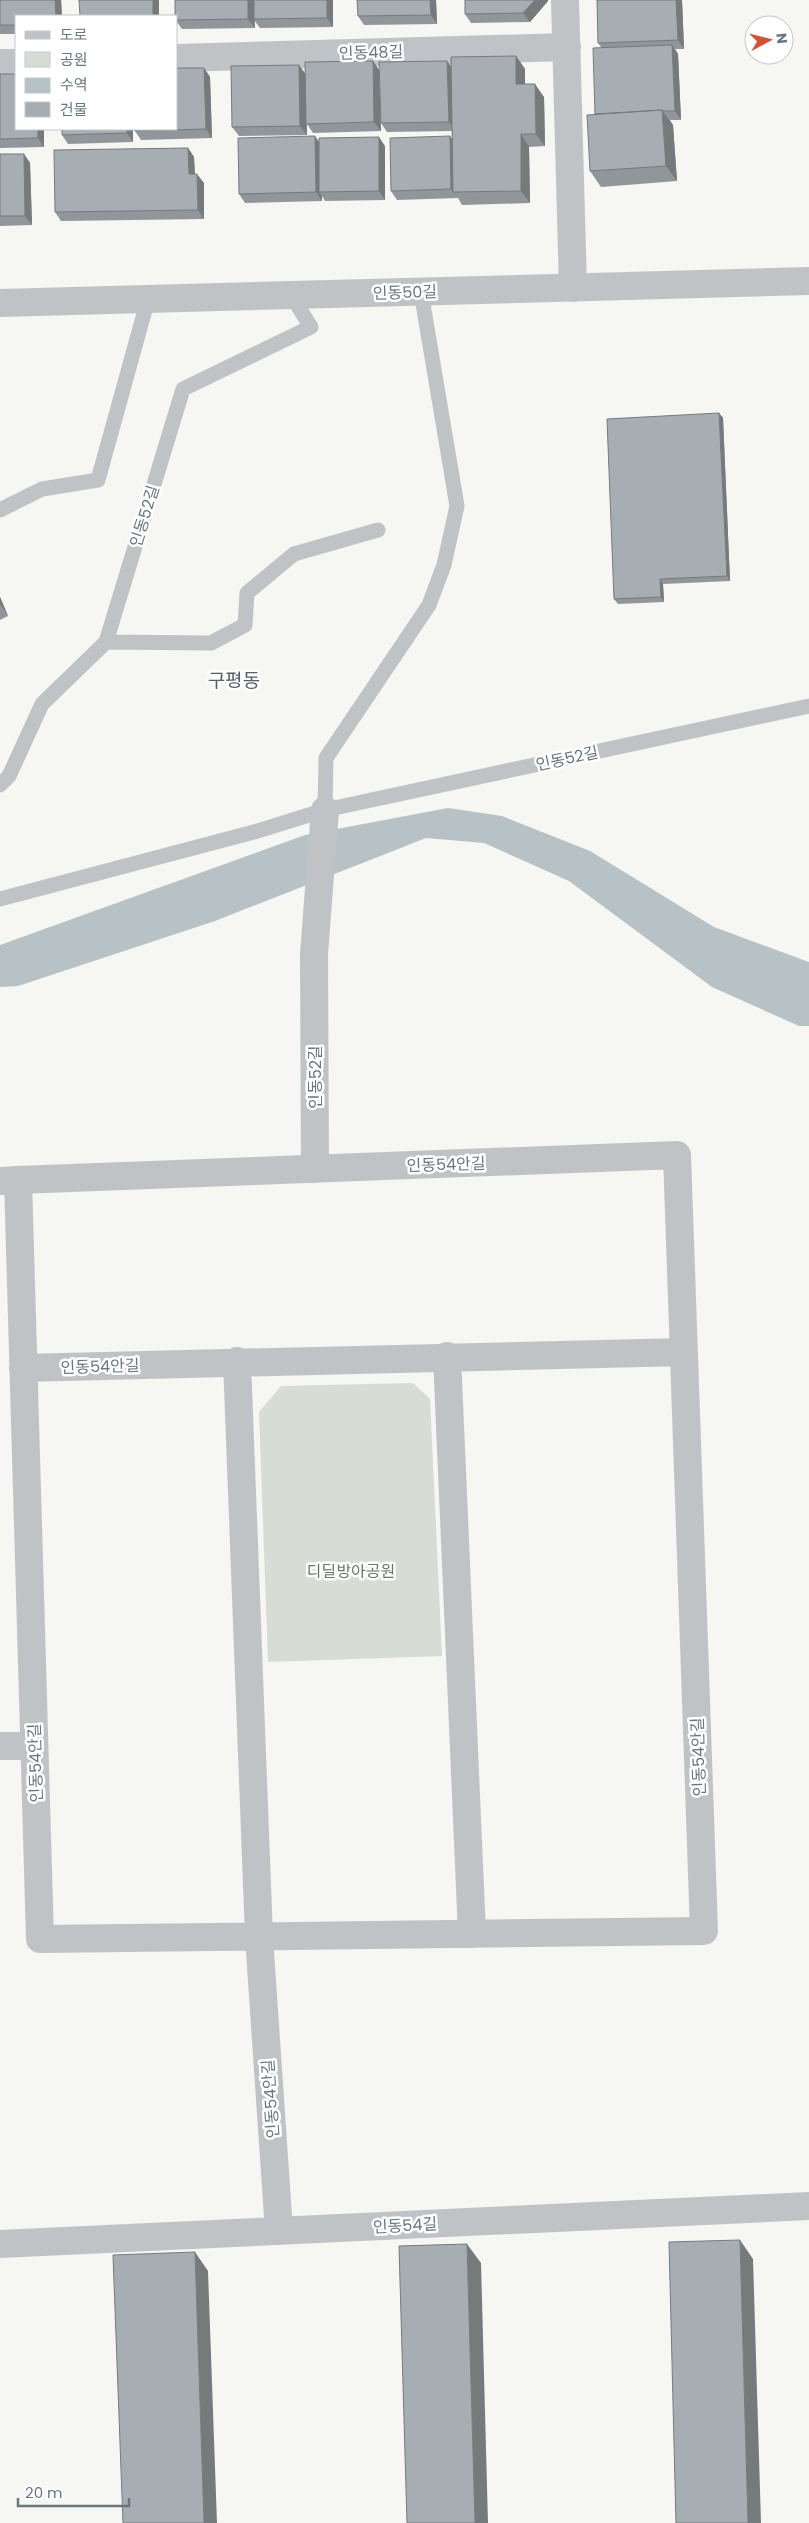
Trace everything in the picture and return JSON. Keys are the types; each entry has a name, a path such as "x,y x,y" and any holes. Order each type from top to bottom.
{"street":[{"path":"565,0 573,288"},
{"name":"인동48길","path":"178,58 567,47"},
{"path":"0,63 15,63"},
{"name":"인동50길","path":"0,303 809,281"},
{"name":"인동52길","path":"315,1169 314,954 325,810"},
{"name":"인동54안길","path":"677,1155 704,1931 40,1940 23,1368 9,1180 677,1155"},
{"name":"인동54안길","path":"23,1368 237,1361 684,1352"},
{"path":"447,1356 472,1934"},
{"name":"인동54안길","path":"237,1361 258,1937 279,2231"},
{"path":"0,1746 34,1746"},
{"name":"인동54길","path":"0,2244 809,2206"}],"lane":[{"path":"325,810 326,758 429,605 444,564 457,506 421,292"},
{"name":"인동52길","path":"0,785 10,776 42,704 106,642 182,390 310,327 290,295"},
{"path":"0,510 42,489 98,480 148,299"},
{"path":"106,642 211,643 246,625 247,593 294,554 378,530"},
{"name":"인동52길","path":"0,899 254,832 325,810 809,706"}],"green space":[{"name":"디딜방아공원","path":"413,1383 430,1399 442,1656 268,1662 259,1412 281,1386"}],"water":[{"path":"448,808 502,816 590,851 714,927 809,962 809,1026 799,1026 712,987 569,881 484,843 426,838 215,921 18,986 0,987 0,945 305,835"}],"building":[{"path":"0,0 55,0 56,15 15,15 15,25 0,25"},
{"path":"79,0 153,0 153,15 80,15"},
{"path":"175,0 248,0 248,19 178,20 178,15 175,15"},
{"path":"254,0 327,0 327,18 254,19"},
{"path":"357,0 430,0 431,15 358,16"},
{"path":"465,0 535,0 523,13 465,14"},
{"path":"597,0 676,0 678,40 598,43"},
{"path":"672,45 675,111 595,114 593,48"},
{"path":"516,56 516,84 535,84 536,134 521,134 521,191 453,192 451,57"},
{"path":"373,61 374,122 306,124 305,62"},
{"path":"447,61 449,122 381,123 379,62"},
{"path":"299,65 300,126 232,127 231,66"},
{"path":"178,68 204,68 206,129 178,130"},
{"path":"0,74 15,74 15,130 38,130 38,138 0,139"},
{"path":"662,110 666,166 590,171 587,115"},
{"path":"62,130 127,130 127,133 62,135"},
{"path":"135,130 170,130 135,131"},
{"path":"315,136 316,192 239,194 238,138"},
{"path":"450,136 451,189 391,191 390,138"},
{"path":"379,137 379,191 319,192 319,138"},
{"path":"188,148 189,174 197,174 198,210 55,212 54,150"},
{"path":"0,154 24,154 25,216 0,216"},
{"path":"719,413 727,576 660,579 661,597 614,599 607,419"},
{"path":"740,2240 748,2523 676,2523 669,2242"},
{"path":"467,2244 475,2523 407,2523 399,2246"},
{"path":"195,2252 204,2523 123,2523 113,2255"}],"district":[{"name":"구평동","path":"234,680"}]}
